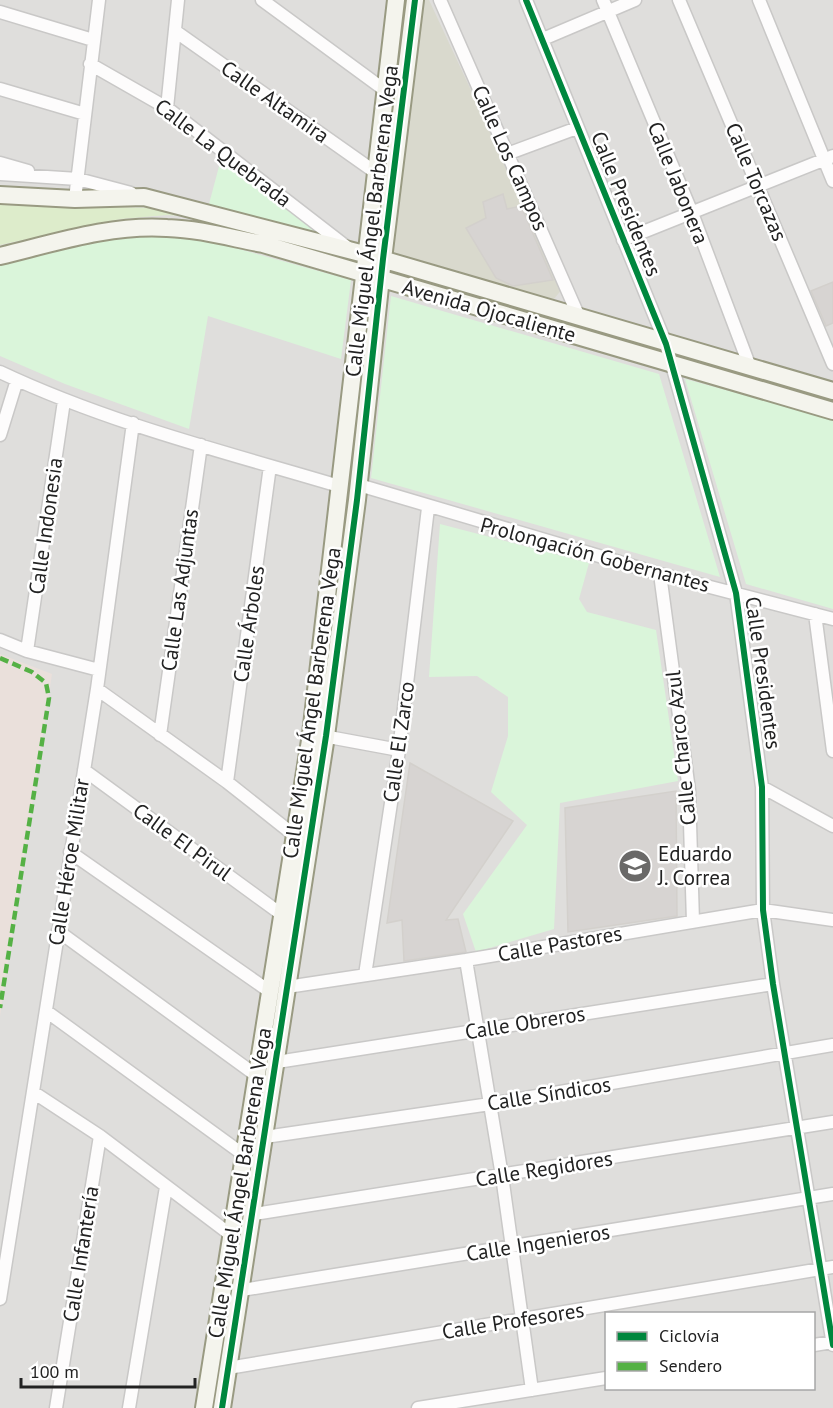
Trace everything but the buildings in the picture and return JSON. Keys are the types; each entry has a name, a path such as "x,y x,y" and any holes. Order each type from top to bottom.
{"street":[{"path":"75,199 99,0"},
{"path":"167,108 178,0"},
{"path":"262,0 386,91"},
{"name":"Calle Miguel Ángel Barberena Vega","path":"222,1408 277,1062 319,735 358,485 375,257 415,0"},
{"name":"Calle Los Campos","path":"440,0 579,317"},
{"name":"Calle Presidentes","path":"526,0 666,344 736,593 762,787 764,910 773,984 833,1343"},
{"path":"543,39 605,6 635,0"},
{"name":"Calle Torcazas","path":"678,0 833,364"},
{"path":"759,0 828,158 833,181"},
{"name":"Calle Miguel Ángel Barberena Vega","path":"375,257 375,172 386,91 392,2"},
{"name":"Calle Jabonera","path":"605,6 692,213 750,367"},
{"path":"0,12 93,40"},
{"name":"Calle Altamira","path":"175,32 375,172"},
{"name":"Calle La Quebrada","path":"90,64 167,108 351,250"},
{"path":"0,89 85,114"},
{"path":"507,153 577,128"},
{"path":"624,240 828,158"},
{"path":"0,163 50,177"},
{"name":"Avenida Ojocaliente","path":"0,174 78,179 351,250 833,391"},
{"name":"Avenida Ojocaliente","path":"0,195 75,199 144,197"},
{"name":"Avenida Ojocaliente","path":"0,256 130,229 166,227 263,244 833,411"},
{"name":"Calle Miguel Ángel Barberena Vega","path":"204,1408 280,914 294,835 319,735 339,486 373,278"},
{"path":"0,372 64,401 339,486"},
{"path":"0,435 17,380"},
{"name":"Calle Indonesia","path":"27,651 64,401"},
{"name":"Calle Héroe Militar","path":"0,1299 97,689 133,423"},
{"name":"Calle Las Adjuntas","path":"160,735 201,445"},
{"name":"Calle Árboles","path":"227,782 270,466"},
{"name":"Prolongación Gobernantes","path":"358,485 428,508 660,574 833,619"},
{"name":"Calle El Zarco","path":"365,975 399,750 428,508"},
{"name":"Calle Charco Azul","path":"660,574 689,790 693,922"},
{"path":"814,614 833,751"},
{"path":"0,640 27,651 99,670"},
{"path":"97,689 227,782 294,835"},
{"path":"319,735 399,750"},
{"name":"Calle El Pirul","path":"84,770 280,914"},
{"path":"762,787 833,826"},
{"path":"70,852 269,992"},
{"name":"Calle Pastores","path":"287,987 466,960 764,910 833,920"},
{"path":"58,931 256,1076"},
{"path":"466,960 502,1176 532,1390"},
{"name":"Calle Obreros","path":"277,1062 773,984"},
{"path":"46,1011 244,1155"},
{"name":"Calle Síndicos","path":"265,1137 490,1104 785,1056 833,1045"},
{"path":"33,1092 100,1136 231,1235"},
{"name":"Calle Regidores","path":"254,1214 833,1122"},
{"name":"Calle Infantería","path":"56,1408 100,1136"},
{"path":"129,1408 166,1187"},
{"name":"Calle Ingenieros","path":"242,1290 512,1248 833,1194"},
{"name":"Calle Profesores","path":"228,1368 833,1267"},
{"path":"815,1345 833,1343"},
{"path":"418,1408 605,1378"}],"shaded area":[{"path":"0,0 833,0 833,1408 0,1408"},
{"path":"422,0 429,0 563,288 554,299 393,255"},
{"path":"0,654 52,674 0,1016"}],"green space":[{"path":"403,0 410,0 380,251 372,251"},
{"path":"221,159 324,235 209,204"},
{"path":"0,205 165,208 208,218 167,215 121,219 0,245"},
{"path":"188,235 351,280 341,359 208,316 189,429 65,384 0,356 0,263 119,238"},
{"path":"391,296 659,374 720,577 371,478"},
{"path":"685,379 833,419 833,609 746,584"},
{"path":"440,524 589,563 579,599 587,612 656,630 678,781 560,803 554,929 476,952 463,914 527,825 491,792 508,736 508,697 477,676 429,677"}],"marked path":[{"path":"0,658 32,672 46,683 49,698 0,1008"}],"cycle path":[{"path":"222,1408 326,736 357,500 383,259 415,0"},
{"path":"526,0 666,344 736,593 762,787 763,910 773,984 833,1345"}],"place":[{"name":"Eduardo J. Correa","path":"635,866"}]}
